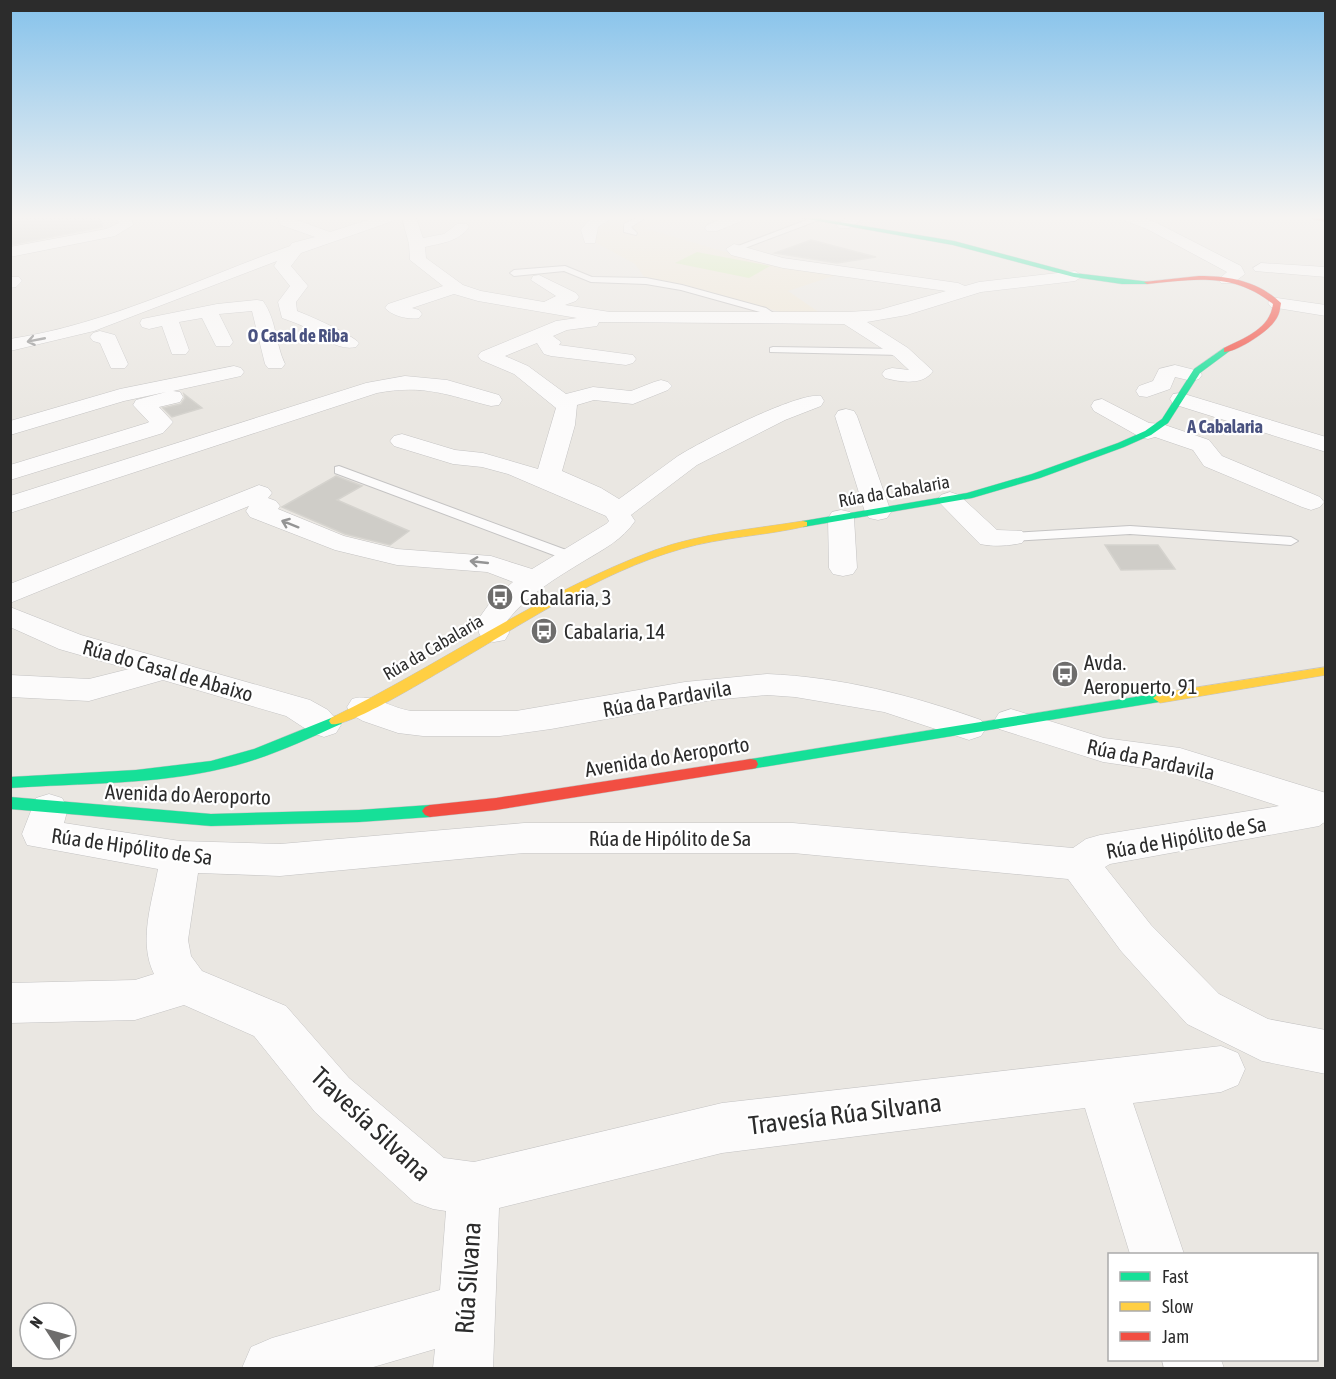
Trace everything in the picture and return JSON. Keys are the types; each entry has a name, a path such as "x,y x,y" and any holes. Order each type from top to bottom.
{"street":[{"path":"10,345 75,332 209,282"},
{"path":"296,282 299,286 287,302 288,314 314,324 326,333 349,343"},
{"path":"448,282 455,288 478,296 610,318"},
{"path":"540,308 570,297 543,282"},
{"path":"913,282 972,289 1109,282"},
{"path":"1249,282 1260,287 1276,303 1326,311"},
{"path":"413,314 394,308 455,288"},
{"path":"494,633 492,621 496,614 535,580 615,530 622,521 618,512 608,502 554,477 550,471 566,417 567,406 521,370 488,356 563,325 610,318 879,316 972,289"},
{"name":"Rúa da Cabalaria","path":"10,783 200,769 242,758 364,707 590,580 666,550 717,538 951,500 1046,474 1126,443 1168,420 1192,375 1221,352 1271,323 1277,313 1276,303"},
{"path":"100,337 136,325 251,304 259,306 268,333 267,349 275,364"},
{"path":"208,311 223,342"},
{"path":"848,318 922,368 922,373 912,376 892,374"},
{"path":"169,319 179,350"},
{"path":"75,332 108,339 118,364"},
{"path":"538,336 549,340 548,348 551,350 626,359"},
{"path":"1147,391 1164,385 1166,373 1171,371 1192,375"},
{"path":"10,428 120,395 234,372"},
{"path":"10,505 386,384 433,382 491,400"},
{"path":"563,402 593,393 633,398 661,386"},
{"path":"10,473 155,428 162,422 144,405 172,397"},
{"path":"1181,399 1326,445"},
{"path":"618,512 689,460 744,434 777,415 813,401"},
{"path":"1102,406 1151,431 1201,446 1213,461 1311,502"},
{"path":"846,416 878,512"},
{"path":"402,441 453,457 516,469 618,512"},
{"path":"10,594 170,531 263,499 259,512 335,542 408,558 491,564 535,580"},
{"path":"951,500 990,538 1012,537"},
{"path":"841,518 843,568"},
{"name":"Rúa do Casal de Abaixo","path":"10,616 70,642 298,708 324,725"},
{"path":"10,686 61,691 89,690 137,678 160,669"},
{"name":"Avenida do Aeroporto","path":"10,803 211,820 359,816 496,804 1326,671"},
{"name":"Rúa da Pardavila","path":"364,707 375,715 421,725 521,723 740,685 787,686 904,706 969,728"},
{"name":"Rúa da Pardavila","path":"1011,721 1103,750 1180,761 1320,806"},
{"name":"Rúa de Hipólito de Sa","path":"49,808 41,834 180,857 280,860 524,838 793,838 1079,864 1100,850 1306,816 1320,806"},
{"path":"10,1003 135,1000 186,985 170,962 167,940 180,857"},
{"path":"1079,864 1136,938 1203,1009 1262,1039 1326,1052"},
{"name":"Travesía Silvana","path":"186,985 270,1022 332,1095 433,1183 474,1188"},
{"name":"Travesía Rúa Silvana","path":"474,1188 722,1128 1221,1069"},
{"path":"1102,1084 1157,1253"},
{"name":"Rúa Silvana","path":"463,1368 474,1188"},
{"path":"272,1368 466,1311"}],"lane":[{"path":"651,282 763,310 773,316"},
{"path":"773,350 901,352"},
{"path":"339,470 572,557"},
{"path":"1012,537 1130,530 1292,541"}],"shaded area":[{"path":"662,282 814,282 788,291 823,315 789,314"}],"building":[{"path":"184,394 202,408 172,417 163,408 181,404 185,398"},
{"path":"336,476 362,486 337,500 409,531 390,545 345,534 282,507"},
{"path":"1105,545 1158,545 1175,569 1121,570"}],"traffic: fast":[{"path":"803,524 968,496 1036,476 1121,445 1148,433 1165,421 1197,371 1227,350"},
{"path":"751,764 1160,698"},
{"path":"10,783 136,776 227,763 259,753 336,721"},
{"path":"10,803 211,820 359,816 430,811"}],"traffic: slow":[{"path":"336,721 377,701 576,589 660,552 695,542 803,524"},
{"path":"1160,698 1326,671"}],"traffic: jam":[{"path":"1227,350 1260,332 1276,312 1277,303 1263,292 1241,282"},
{"path":"430,811 496,804 751,764"}],"place":[{"name":"Cabalaria, 3","path":"500,597"},
{"name":"Cabalaria, 14","path":"544,631"},
{"name":"Avda. Aeropuerto, 91","path":"1065,674"}],"district":[{"name":"O Casal de Riba","path":"298,335"},
{"name":"A Cabalaria","path":"1225,426"}]}
